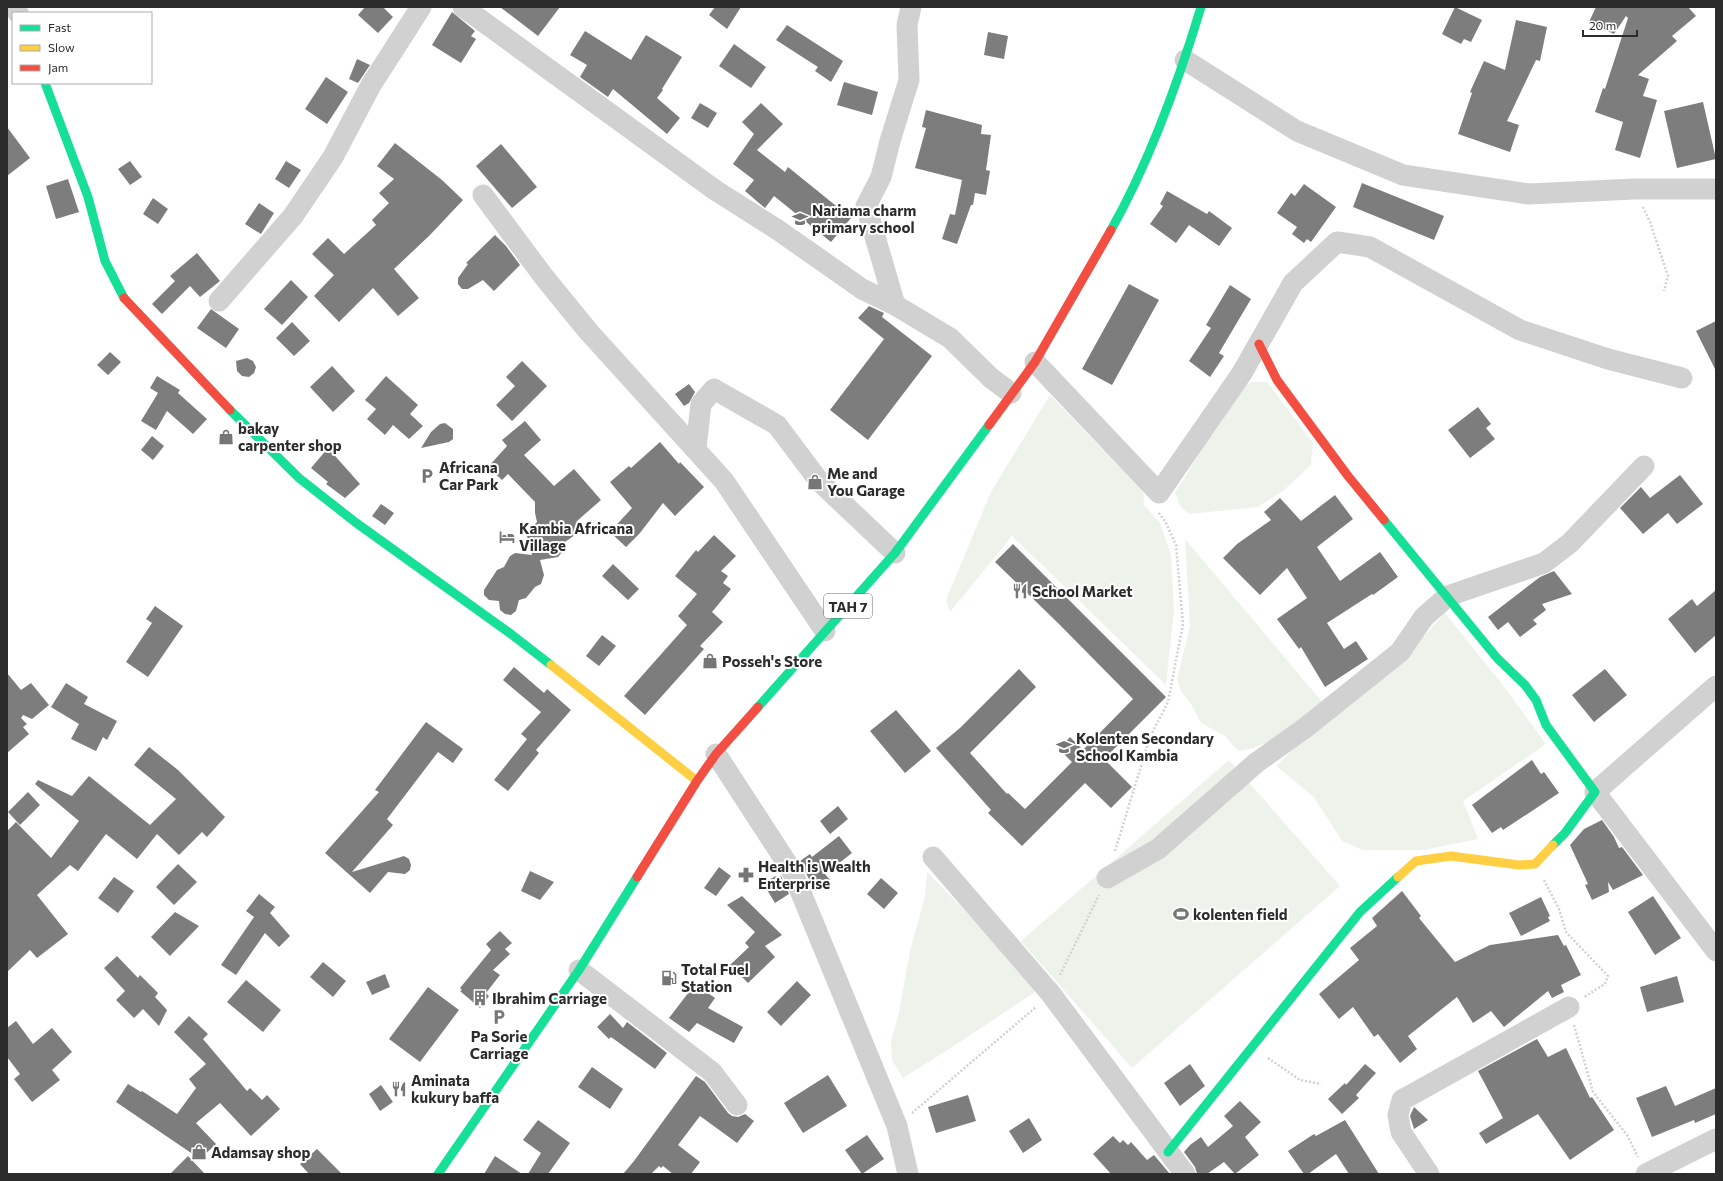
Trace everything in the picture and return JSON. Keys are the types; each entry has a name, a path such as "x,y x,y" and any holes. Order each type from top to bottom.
{"main road":[{"name":"TAH 7","path":"438,1174 579,970 697,781 716,754 895,553 1035,362 1133,191 1185,60 1201,7"},
{"path":"45,84 88,197 105,261 117,287 128,304 212,392 299,478 355,522 511,634 697,781"},
{"path":"1168,1152 1360,912 1416,861 1451,856 1519,865 1535,864 1565,833 1595,792 1546,725 1536,700 1525,686 1497,658 1448,596 1343,470 1277,380 1259,344"}],"street":[{"path":"218,301 293,216 333,157 371,85 421,7"},
{"path":"463,7 715,190 778,230 862,289 895,305 950,338 991,378 1011,393"},
{"path":"895,305 866,206 881,177 890,141 909,80 907,25 911,7"},
{"path":"1185,60 1297,131 1403,175 1529,194 1634,189 1716,189"},
{"path":"483,195 544,277 588,331 696,448 724,481 825,631"},
{"path":"1035,362 1159,493 1259,344 1293,283 1337,242 1370,247 1520,330 1608,359 1682,378"},
{"path":"696,448 701,404 714,389 777,425 820,482 895,553"},
{"path":"1107,878 1158,849 1256,763 1304,728 1400,652 1424,617 1448,596 1544,563 1570,543 1644,466"},
{"path":"1716,686 1595,792 1716,951"},
{"path":"716,754 792,871 897,1126 908,1174"},
{"path":"933,857 1051,994 1185,1174"},
{"path":"579,970 712,1072 737,1105"},
{"path":"1429,1174 1402,1132 1398,1115 1402,1100 1569,1007"},
{"path":"1646,1174 1716,1139"}],"path":[{"path":"1634,189 1650,222 1668,276 1664,291"},
{"path":"897,1126 1051,994 1107,878 1150,737 1168,702 1183,624 1176,545 1165,521 1156,508 1159,493"},
{"path":"1535,864 1559,909 1566,932 1608,976 1605,984 1569,1007 1593,1092 1627,1135 1646,1174"},
{"path":"1252,1046 1300,1080 1321,1084"}],"shaded area":[{"path":"1251,382 1267,382 1313,443 1311,465 1283,491 1258,507 1189,514 1180,506 1175,493 1238,390"},
{"path":"1050,395 1143,491 1144,505 1160,523 1171,555 1174,610 1166,685 1012,536 950,612 946,600 991,492"},
{"path":"1185,539 1324,704 1295,727 1262,745 1238,751 1225,736 1201,723 1193,707 1181,691 1177,679 1190,626"},
{"path":"1445,613 1502,684 1546,744 1463,801 1478,839 1423,850 1363,850 1342,841 1314,797 1276,766 1295,747 1405,657"},
{"name":"kolenten field","path":"1229,760 1340,886 1132,1068 1021,941"},
{"path":"927,872 972,918 1035,992 903,1078 892,1060 891,1042 899,1012 910,951 925,896"}],"building":[{"path":"365,7 383,7 393,17 378,33 358,15"},
{"path":"500,7 560,7 538,36"},
{"path":"715,7 741,7 727,29 709,15"},
{"path":"1455,7 1482,20 1471,42 1464,39 1461,44 1442,34"},
{"path":"1596,7 1688,7 1696,16 1672,36 1677,41 1638,75 1649,79 1643,96 1657,100 1640,158 1615,150 1623,122 1595,112 1603,88 1605,89 1628,18 1626,16 1614,34 1589,22"},
{"path":"452,12 475,31 471,36 476,39 461,63 432,45"},
{"path":"1516,20 1547,27 1540,61 1536,60 1507,121 1519,125 1510,152 1458,134 1472,93 1470,92 1484,61 1505,70"},
{"path":"787,25 843,61 831,82 815,71 818,67 776,40"},
{"path":"585,31 631,60 646,35 682,57 657,98 680,118 667,134 613,89 608,97 580,77 587,65 570,55"},
{"path":"988,32 1008,36 1004,59 984,55"},
{"path":"734,44 766,67 751,88 719,66"},
{"path":"357,59 370,65 358,83 349,79"},
{"path":"326,77 348,92 327,124 305,109"},
{"path":"844,82 878,92 872,115 837,105"},
{"path":"1703,102 1716,159 1677,168 1664,111"},
{"path":"700,103 717,113 708,128 691,118"},
{"path":"761,103 783,124 757,150 785,172 788,167 851,218 831,242 774,196 765,208 745,191 754,180 733,164 754,134 742,122"},
{"path":"926,110 982,125 981,134 991,135 986,170 990,171 986,195 975,193 973,205 971,205 957,244 942,239 950,214 955,215 962,180 915,168 926,128 922,127"},
{"path":"7,127 30,158 7,176"},
{"path":"395,143 442,180 463,200 430,235 394,269 419,298 398,316 373,288 339,322 314,296 334,275 312,254 328,238 344,254 376,225 372,220 389,203 379,193 394,179 377,166"},
{"path":"501,144 537,187 512,208 476,166"},
{"path":"130,161 142,177 130,185 118,169"},
{"path":"286,161 301,170 289,188 275,179"},
{"path":"68,179 79,212 56,219 46,186"},
{"path":"1362,183 1444,216 1434,240 1353,207"},
{"path":"1304,184 1336,207 1311,242 1307,239 1304,243 1292,234 1297,227 1277,213 1291,193 1295,196"},
{"path":"1167,191 1207,214 1209,211 1232,228 1219,246 1189,225 1176,243 1150,224 1163,206 1160,204"},
{"path":"153,198 168,209 158,224 143,214"},
{"path":"259,203 274,213 261,234 245,224"},
{"path":"495,235 506,246 520,265 494,291 483,280 468,289 462,289 458,284 458,278 468,264 466,263"},
{"path":"197,253 220,281 200,297 190,286 162,314 152,304 175,281 170,276"},
{"path":"291,280 308,297 282,325 264,309"},
{"path":"1129,284 1159,300 1112,385 1082,369"},
{"path":"1230,285 1251,299 1219,353 1224,356 1210,377 1189,361 1211,328 1206,325"},
{"path":"869,306 884,313 882,317 932,356 868,440 830,410 884,339 858,318"},
{"path":"211,309 239,329 226,348 197,328"},
{"path":"1716,321 1716,371 1696,331"},
{"path":"292,322 310,341 294,356 276,338"},
{"path":"110,352 121,362 108,375 97,365"},
{"path":"247,358 253,361 256,367 254,373 249,377 242,376 237,371 236,361"},
{"path":"522,361 547,386 512,421 496,405 515,386 506,377"},
{"path":"332,366 355,391 333,412 310,387"},
{"path":"157,376 180,390 178,393 207,419 193,434 167,411 156,430 141,421 158,393 150,388"},
{"path":"386,376 418,405 410,414 423,426 409,439 393,425 385,435 367,419 376,409 365,400"},
{"path":"689,384 695,392 689,403 684,406 675,394"},
{"path":"1478,407 1491,424 1486,428 1495,439 1470,458 1448,430"},
{"path":"525,421 541,440 524,455 554,486 574,469 601,500 577,521 575,535 562,544 562,552 558,557 540,560 544,575 541,584 535,587 526,598 519,600 516,611 511,615 505,614 500,610 499,601 489,600 484,595 484,590 497,570 504,567 510,556 515,553 532,555 527,536 529,530 537,522 535,502 508,474 502,480 488,467 507,446 502,440"},
{"path":"445,423 453,429 453,439 449,442 421,448 431,432 440,424"},
{"path":"152,436 164,446 153,460 141,450"},
{"path":"660,442 679,464 680,462 704,487 675,516 663,503 640,533 626,547 610,532 632,508 610,482 629,466 631,468"},
{"path":"328,448 360,484 345,498 326,484 328,482 311,468"},
{"path":"1680,475 1703,504 1677,524 1668,513 1643,534 1620,508 1641,487 1650,498"},
{"path":"1335,495 1353,519 1317,547 1340,581 1380,552 1398,577 1373,595 1372,594 1327,623 1344,649 1356,641 1368,659 1325,687 1301,647 1299,649 1277,619 1307,598 1287,568 1260,595 1223,558 1237,544 1271,520 1264,512 1280,498 1301,521"},
{"path":"381,504 394,513 385,525 372,516"},
{"path":"714,535 736,556 721,571 728,576 723,583 731,589 712,612 723,622 700,646 704,649 645,715 624,696 687,625 678,616 697,594 675,576 696,550 698,552"},
{"path":"1013,544 1166,697 1104,759 1132,787 1111,808 1085,783 1022,846 988,813 991,810 936,748 960,728 1019,669 1036,687 970,753 1007,794 1008,793 1025,809 1072,762 1059,749 1070,737 1083,750 1133,699 995,562"},
{"path":"613,564 639,589 628,600 602,576"},
{"path":"1554,571 1572,594 1542,604 1546,610 1533,620 1537,624 1520,637 1508,622 1498,630 1488,617 1540,577"},
{"path":"1716,590 1716,635 1695,653 1668,619 1692,599 1697,606"},
{"path":"155,606 183,626 148,677 126,662 152,623 146,619"},
{"path":"602,635 616,646 599,666 586,656"},
{"path":"514,667 544,693 547,689 571,710 536,750 539,753 508,791 494,780 527,739 521,734 541,712 503,680"},
{"path":"1605,669 1627,695 1594,722 1572,695"},
{"path":"7,673 21,690 31,683 49,705 32,719 23,715 21,718 27,724 23,727 29,734 7,753"},
{"path":"66,683 88,697 84,704 117,721 107,740 103,737 96,751 71,739 79,724 51,707"},
{"path":"896,710 931,751 905,773 870,731"},
{"path":"426,722 463,749 453,763 438,752 387,819 393,825 352,872 404,856 409,859 411,865 410,870 405,874 388,872 370,893 325,853 379,792 375,790"},
{"path":"149,747 178,770 225,817 207,837 202,832 179,855 157,834 137,859 106,834 78,871 70,865 37,895 68,934 37,958 30,950 7,972 7,831 16,822 51,858 79,821 35,784 38,780 72,796 89,776 150,825 176,799 134,765"},
{"path":"1532,760 1541,774 1544,772 1559,793 1503,830 1501,827 1492,833 1472,805"},
{"path":"28,792 40,805 20,825 8,812"},
{"path":"838,806 848,819 830,834 820,821"},
{"path":"1602,820 1614,837 1619,848 1622,847 1643,875 1613,890 1608,882 1609,892 1592,900 1585,885 1588,884 1570,845 1584,829"},
{"path":"839,836 852,853 825,874 830,880 815,891 800,861 810,854 812,857"},
{"path":"178,864 197,882 174,905 156,887"},
{"path":"719,867 731,876 716,896 704,888"},
{"path":"530,871 554,882 540,900 521,891"},
{"path":"776,876 777,878 781,876 789,894 775,903 763,883"},
{"path":"114,877 134,891 118,913 98,898"},
{"path":"881,878 898,893 884,909 867,894"},
{"path":"1402,891 1421,916 1419,918 1455,962 1490,945 1558,935 1564,946 1566,945 1581,975 1561,985 1564,992 1552,998 1548,991 1504,1027 1491,1011 1473,1023 1457,997 1408,1036 1417,1049 1400,1063 1378,1034 1374,1037 1353,1007 1339,1019 1319,994 1359,960 1350,948 1377,926 1372,918"},
{"path":"259,894 275,907 270,913 290,936 279,947 265,933 236,975 221,965 254,917 246,911"},
{"path":"742,896 782,935 765,946 775,957 748,983 730,965 749,947 745,943 755,932 727,905"},
{"path":"1653,896 1681,938 1655,955 1628,912"},
{"path":"1541,897 1550,916 1548,917 1550,921 1521,936 1509,913"},
{"path":"175,912 199,926 170,956 151,937"},
{"path":"500,931 512,943 505,949 510,954 493,970 500,975 486,993 489,996 480,1008 460,991 462,990 460,988 491,950 486,944"},
{"path":"117,956 138,978 140,975 158,993 155,997 167,1010 159,1026 143,1009 134,1018 116,1000 125,991 104,968"},
{"path":"323,962 346,981 333,997 310,977"},
{"path":"385,974 390,987 372,995 366,982"},
{"path":"1677,976 1684,1002 1647,1012 1640,987"},
{"path":"246,980 281,1010 263,1032 227,1002"},
{"path":"797,981 811,995 781,1026 767,1012"},
{"path":"695,984 715,998 708,1008 743,1027 734,1043 697,1023 689,1032 669,1018"},
{"path":"428,987 459,1010 420,1062 389,1039"},
{"path":"610,1014 623,1028 627,1022 667,1053 655,1069 611,1037 609,1039 597,1027"},
{"path":"189,1016 208,1034 203,1039 247,1091 250,1088 262,1100 267,1095 280,1109 251,1136 220,1103 196,1123 216,1144 200,1159 116,1102 128,1084 141,1092 142,1091 177,1114 196,1088 189,1079 206,1064 174,1032"},
{"path":"16,1021 33,1044 52,1028 72,1052 52,1070 60,1080 32,1102 14,1079 20,1074 7,1057 7,1028"},
{"path":"1537,1039 1548,1057 1566,1048 1590,1098 1592,1097 1614,1130 1570,1160 1538,1114 1486,1144 1479,1133 1503,1118 1478,1071"},
{"path":"1190,1064 1205,1086 1180,1106 1164,1083"},
{"path":"1365,1064 1376,1073 1356,1095 1359,1098 1342,1114 1328,1099 1345,1083 1346,1085"},
{"path":"592,1067 623,1089 610,1109 578,1087"},
{"path":"828,1075 847,1106 803,1133 784,1103"},
{"path":"696,1076 705,1082 728,1113 732,1116 738,1117 745,1114 754,1121 737,1143 700,1116 678,1145 700,1162 691,1174 673,1174 663,1166 661,1168 659,1166 651,1174 623,1174 634,1161"},
{"path":"381,1085 393,1102 380,1111 369,1094"},
{"path":"1666,1086 1675,1106 1716,1088 1716,1114 1695,1123 1694,1120 1652,1137 1636,1098"},
{"path":"968,1095 976,1121 936,1133 928,1107"},
{"path":"1240,1101 1261,1122 1245,1137 1259,1155 1235,1174 1224,1162 1207,1174 1197,1174 1195,1167 1184,1152 1190,1145 1201,1137 1208,1147 1233,1126 1224,1116"},
{"path":"1414,1107 1428,1120 1414,1129 1410,1116"},
{"path":"1029,1118 1042,1140 1023,1153 1009,1131"},
{"path":"538,1120 570,1143 548,1174 528,1174 541,1153 523,1140"},
{"path":"1345,1120 1379,1174 1349,1174 1336,1154 1308,1174 1304,1174 1288,1151 1314,1134 1316,1136"},
{"path":"867,1135 884,1159 862,1174 845,1150"},
{"path":"1113,1136 1120,1143 1123,1140 1128,1145 1131,1142 1147,1160 1154,1155 1170,1174 1111,1174 1093,1154"},
{"path":"317,1149 342,1174 309,1174 300,1164"},
{"path":"188,1156 205,1174 170,1174"},
{"path":"495,1156 522,1174 484,1174"}],"traffic: fast":[{"path":"1111,230 1151,149 1173,93 1201,7"},
{"path":"45,84 88,197 105,261 124,298"},
{"path":"230,410 299,478 355,522 511,634 551,665"},
{"path":"758,707 895,553 989,425"},
{"path":"1384,520 1497,658 1525,685 1536,700 1546,725 1595,792 1565,833 1553,845"},
{"path":"438,1174 579,970 637,877"},
{"path":"1168,1152 1360,912 1398,877"}],"traffic: slow":[{"path":"551,665 697,781"},
{"path":"1398,877 1416,861 1451,856 1519,865 1535,864 1553,845"}],"traffic: jam":[{"path":"989,425 1035,362 1111,230"},
{"path":"124,298 230,410"},
{"path":"1259,344 1277,380 1348,476 1384,520"},
{"path":"637,877 697,781 716,754 758,707"}],"place":[{"name":"Nariama charm primary school","path":"800,219"},
{"name":"bakay carpenter shop","path":"226,437"},
{"name":"Africana Car Park","path":"427,476"},
{"name":"Me and You Garage","path":"815,482"},
{"name":"Kambia Africana Village","path":"507,537"},
{"name":"School Market","path":"1020,591"},
{"name":"Posseh's Store","path":"710,661"},
{"name":"Kolenten Secondary School Kambia","path":"1064,747"},
{"name":"Health is Wealth Enterprise","path":"746,875"},
{"name":"kolenten field","path":"1181,914"},
{"name":"Total Fuel Station","path":"669,978"},
{"name":"Ibrahim Carriage","path":"480,998"},
{"name":"Pa Sorie Carriage","path":"499,1017"},
{"name":"Aminata kukury baffa","path":"399,1089"},
{"name":"Adamsay shop","path":"199,1152"}]}
